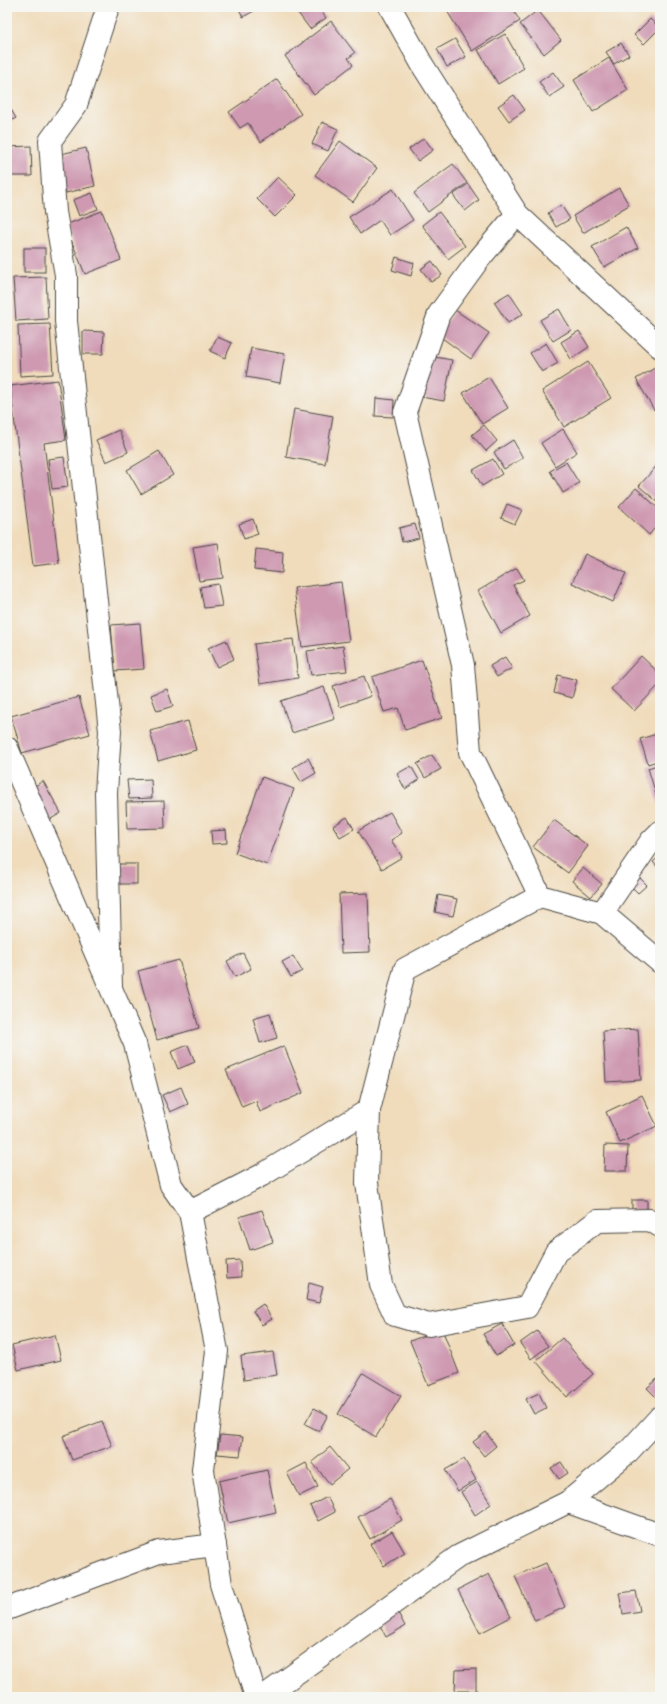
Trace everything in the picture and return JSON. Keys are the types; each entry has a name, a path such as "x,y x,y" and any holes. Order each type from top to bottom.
{"street":[{"path":"108,7 76,105 50,141 55,212 66,275 66,321 110,731 106,793 110,987"},
{"path":"390,7 424,66 518,214 660,347"},
{"path":"518,214 479,259 439,314 405,412 463,665 470,752 540,896"},
{"path":"7,748 135,1044 171,1185 190,1212 217,1351 203,1470 221,1584 256,1697"},
{"path":"602,913 651,841 660,832"},
{"path":"660,962 602,913 540,896 405,969 369,1110 368,1191 381,1285 395,1315 429,1325 527,1307 556,1252 597,1221 650,1220 660,1226"},
{"path":"190,1212 262,1175 369,1110"},
{"path":"263,1697 458,1556 568,1502 628,1452 660,1417"},
{"path":"568,1502 660,1535"},
{"path":"7,1609 159,1552 215,1545"}],"building":[{"path":"238,7 261,7 243,17"},
{"path":"306,7 318,7 326,18 310,29 298,13"},
{"path":"454,7 511,7 520,21 472,51 447,11"},
{"path":"538,10 561,40 544,54 520,24"},
{"path":"650,19 660,28 644,44 634,35"},
{"path":"331,21 355,53 348,58 353,65 314,95 285,56"},
{"path":"505,34 524,68 498,84 478,50"},
{"path":"455,39 466,57 447,67 437,49"},
{"path":"621,43 629,55 614,64 606,52"},
{"path":"609,58 628,90 593,112 574,80"},
{"path":"553,72 564,87 549,97 539,82"},
{"path":"277,79 301,114 261,142 248,123 240,128 229,112"},
{"path":"514,95 525,110 509,121 498,106"},
{"path":"7,103 16,118 7,123"},
{"path":"322,122 338,129 328,151 312,144"},
{"path":"424,138 433,150 418,161 409,149"},
{"path":"340,141 377,168 353,202 315,175"},
{"path":"31,146 32,176 7,176 7,147"},
{"path":"86,148 95,186 66,193 57,155"},
{"path":"453,164 467,183 428,212 414,193"},
{"path":"278,177 297,195 275,217 257,199"},
{"path":"468,184 479,200 465,211 453,195"},
{"path":"619,188 629,205 583,233 573,216"},
{"path":"393,189 413,220 390,235 380,220 360,234 349,217"},
{"path":"92,193 98,209 79,216 73,200"},
{"path":"561,205 570,219 556,227 548,213"},
{"path":"102,211 121,260 85,274 65,225"},
{"path":"439,212 465,246 448,259 422,225"},
{"path":"626,227 638,248 604,267 592,247"},
{"path":"24,248 45,248 45,272 24,272"},
{"path":"396,257 414,263 411,276 392,270"},
{"path":"432,261 442,275 431,282 421,269"},
{"path":"46,277 48,319 16,321 13,278"},
{"path":"509,293 523,314 508,323 494,302"},
{"path":"559,309 571,330 553,341 540,320"},
{"path":"455,310 489,333 471,359 438,335"},
{"path":"50,324 53,374 20,376 18,325"},
{"path":"83,331 104,332 103,354 83,354"},
{"path":"579,331 589,347 571,359 561,342"},
{"path":"217,337 232,343 225,358 210,351"},
{"path":"546,343 558,363 542,372 530,353"},
{"path":"251,348 285,354 280,383 246,377"},
{"path":"429,356 452,360 444,401 421,397"},
{"path":"588,362 611,398 564,427 542,391"},
{"path":"660,365 660,406 654,410 636,379"},
{"path":"489,377 508,408 482,424 463,393"},
{"path":"58,380 66,440 44,443 59,563 33,566 10,386"},
{"path":"376,398 394,400 393,417 375,416"},
{"path":"294,409 333,416 325,464 286,457"},
{"path":"484,425 497,441 486,451 472,435"},
{"path":"563,429 577,452 555,466 541,443"},
{"path":"119,430 128,452 106,462 96,440"},
{"path":"513,440 523,458 504,469 494,452"},
{"path":"159,451 173,475 141,494 127,470"},
{"path":"64,457 68,487 52,489 48,459"},
{"path":"493,459 502,474 482,486 473,470"},
{"path":"566,462 579,483 563,493 550,471"},
{"path":"660,462 660,504 639,486"},
{"path":"636,488 660,510 660,522 649,535 619,507"},
{"path":"507,504 522,510 515,524 501,518"},
{"path":"253,519 258,534 244,539 239,524"},
{"path":"415,524 419,538 402,542 399,528"},
{"path":"218,543 223,578 199,581 193,547"},
{"path":"256,549 283,552 282,573 254,570"},
{"path":"585,554 626,573 613,602 572,583"},
{"path":"517,568 524,580 513,585 530,616 501,633 478,591"},
{"path":"341,582 349,641 302,647 294,588"},
{"path":"218,584 222,606 204,608 200,587"},
{"path":"140,623 144,669 115,671 111,625"},
{"path":"293,639 298,678 260,684 254,644"},
{"path":"226,640 234,659 217,667 208,648"},
{"path":"343,646 347,671 311,675 307,651"},
{"path":"641,656 660,674 660,684 634,711 611,689"},
{"path":"505,657 512,668 497,677 490,666"},
{"path":"422,660 442,718 405,730 398,708 384,712 372,677"},
{"path":"558,675 577,680 572,698 554,693"},
{"path":"364,676 371,696 340,707 333,686"},
{"path":"324,687 335,719 292,733 281,701"},
{"path":"167,689 173,706 157,711 151,695"},
{"path":"79,697 90,734 22,753 11,716"},
{"path":"188,721 196,750 158,761 150,731"},
{"path":"660,733 660,760 648,764 640,739"},
{"path":"432,755 441,769 425,778 417,764"},
{"path":"308,758 316,773 301,782 293,768"},
{"path":"660,764 660,804 659,805 648,768"},
{"path":"411,766 419,780 405,789 397,774"},
{"path":"262,777 294,789 267,865 235,853"},
{"path":"151,779 152,798 129,799 127,780"},
{"path":"43,781 61,813 44,823 27,791"},
{"path":"164,801 165,828 127,829 126,802"},
{"path":"390,812 402,833 391,840 402,857 382,869 358,831"},
{"path":"347,817 354,829 340,837 333,826"},
{"path":"554,820 588,846 568,873 533,847"},
{"path":"226,830 227,843 212,844 211,831"},
{"path":"660,856 660,870 653,862"},
{"path":"118,864 137,864 137,884 118,884"},
{"path":"583,868 602,884 591,897 572,881"},
{"path":"634,872 647,885 638,893 625,880"},
{"path":"368,893 370,952 341,953 339,894"},
{"path":"438,895 457,899 453,916 435,912"},
{"path":"243,953 251,969 235,977 227,961"},
{"path":"293,956 302,971 291,977 282,962"},
{"path":"179,960 199,1028 157,1040 138,971"},
{"path":"270,1013 277,1038 260,1043 253,1018"},
{"path":"638,1029 641,1080 606,1082 603,1031"},
{"path":"188,1045 195,1062 178,1069 171,1052"},
{"path":"284,1046 303,1093 260,1112 256,1101 242,1107 226,1070"},
{"path":"181,1087 188,1104 170,1112 162,1095"},
{"path":"642,1095 657,1126 620,1143 606,1112"},
{"path":"605,1145 628,1146 627,1171 604,1171"},
{"path":"632,1200 647,1200 647,1210 632,1210"},
{"path":"262,1210 273,1242 250,1250 239,1217"},
{"path":"240,1260 241,1277 227,1278 226,1261"},
{"path":"309,1283 323,1287 319,1303 306,1300"},
{"path":"263,1304 272,1319 262,1325 253,1311"},
{"path":"502,1324 514,1345 496,1356 483,1334"},
{"path":"442,1329 459,1373 428,1385 410,1341"},
{"path":"537,1331 548,1346 531,1359 520,1343"},
{"path":"55,1335 61,1360 18,1370 12,1345"},
{"path":"562,1338 593,1374 567,1397 536,1361"},
{"path":"273,1352 277,1375 244,1380 241,1356"},
{"path":"363,1373 401,1396 376,1437 338,1414"},
{"path":"657,1379 660,1382 660,1397 658,1399 647,1388"},
{"path":"539,1393 546,1408 534,1414 526,1399"},
{"path":"314,1408 328,1415 319,1431 305,1424"},
{"path":"102,1421 112,1446 72,1460 63,1436"},
{"path":"486,1432 496,1446 484,1456 473,1442"},
{"path":"220,1435 243,1437 240,1456 217,1454"},
{"path":"330,1447 348,1469 330,1484 312,1462"},
{"path":"464,1459 476,1480 458,1491 445,1470"},
{"path":"561,1462 568,1473 559,1479 551,1468"},
{"path":"306,1463 318,1487 299,1496 287,1473"},
{"path":"267,1470 276,1512 228,1523 219,1481"},
{"path":"477,1482 491,1504 475,1515 461,1492"},
{"path":"327,1497 335,1512 318,1521 310,1506"},
{"path":"390,1499 402,1520 370,1539 358,1517"},
{"path":"392,1531 405,1553 384,1566 370,1544"},
{"path":"546,1563 565,1607 535,1621 515,1576"},
{"path":"489,1574 511,1617 480,1633 458,1590"},
{"path":"636,1591 640,1611 623,1614 619,1593"},
{"path":"395,1607 405,1626 386,1637 376,1618"},
{"path":"476,1669 476,1691 455,1691 456,1670"}]}
